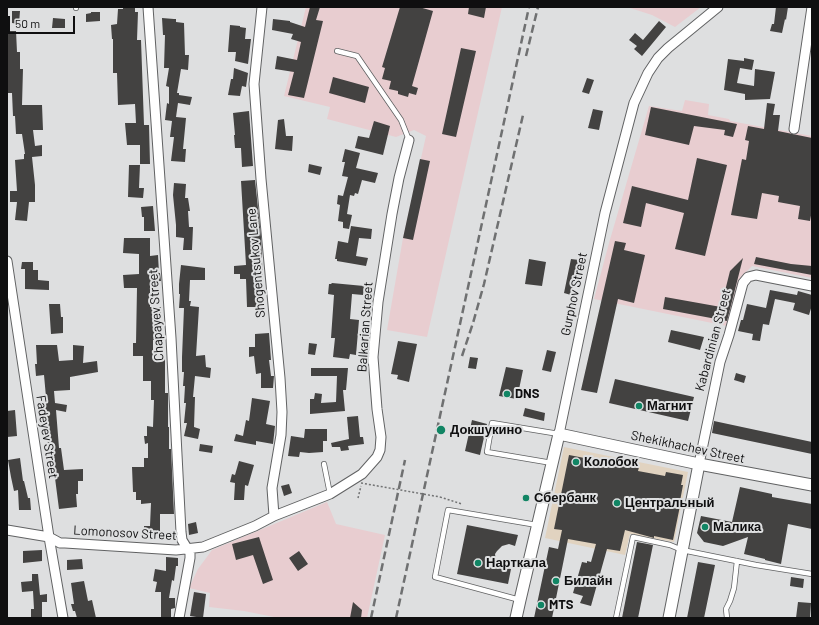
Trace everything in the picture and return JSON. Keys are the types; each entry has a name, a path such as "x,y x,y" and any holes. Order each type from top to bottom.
{"street":[{"name":"Chapayev Street","path":"148,7 171,338 181,532 182,540 188,549 190,558 179,618"},
{"name":"Shogentsukov Lane","path":"262,7 254,84 282,412 281,435 272,488 274,516"},
{"name":"Gurphov Street","path":"516,618 559,434 605,213 634,103 645,78 658,58 718,7"},
{"path":"794,129 812,7"},
{"name":"Balkarian Street","path":"330,494 362,474 377,457 380,450 381,437 377,409 374,357 378,302 392,214 399,178 409,140"},
{"name":"Fadeyev Street","path":"7,261 49,537 63,618"},
{"name":"Kabardinian Street","path":"669,618 720,362 743,283 748,277 756,275 812,286"},
{"name":"Shekikhachev Street","path":"559,434 699,464 812,485"},
{"name":"Lomonosov Street","path":"7,530 49,537 60,543 176,550 188,549 203,546 239,533 274,516 330,494"}],"lane":[{"path":"337,51 357,56 401,120 409,140"},
{"path":"552,463 487,452 492,423 559,434"},
{"path":"324,464 330,494"},
{"path":"520,600 435,577 448,510 538,526"},
{"path":"616,618 633,537 670,545 682,550 812,574"},
{"path":"727,618 726,609 734,588 737,561"}],"path":[{"path":"358,498 361,483 440,497 462,504"}],"shaded area":[{"path":"306,7 502,7 427,337 387,330 403,238 426,136 414,130 396,137 327,119 330,107 284,96"},
{"path":"627,7 701,7 675,27 652,15"},
{"path":"685,100 709,104 708,115 729,119 730,121 812,136 812,278 752,266 742,276 727,326 594,299 649,106 682,111"},
{"name":"Центральный","path":"564,447 688,472 674,542 630,534 625,555 545,538"},
{"path":"327,502 336,524 385,535 367,618 279,618 244,611 209,607 210,593 189,588 198,569 212,550"}],"building":[{"path":"123,7 135,7 135,12 138,12 137,40 141,40 144,125 149,125 150,164 140,164 140,145 127,145 125,123 136,123 135,104 118,105 117,73 113,73 113,39 111,25 117,24 118,9 123,9"},
{"path":"310,7 320,7 316,20 323,21 304,98 288,95 294,72 275,69 277,56 297,60 301,42 291,39 293,34 272,30 273,19 290,21 305,27"},
{"path":"400,7 419,7 433,11 412,86 418,88 416,95 409,93 408,97 398,94 398,91 389,89 391,81 382,79 385,68 382,67"},
{"path":"469,7 486,7 484,18 468,14"},
{"path":"776,7 788,7 782,33 770,31 772,24 774,24"},
{"path":"12,11 20,11 19,24 12,23"},
{"path":"91,12 100,12 100,21 86,22 86,14"},
{"path":"53,18 65,19 65,28 52,28"},
{"path":"162,18 176,19 176,22 184,23 185,55 189,55 188,70 181,69 177,93 179,93 179,95 192,97 190,105 178,103 176,117 186,118 183,149 186,149 185,162 171,161 174,137 170,137 172,121 165,120 167,103 169,104 169,87 166,86 169,68 164,68 165,35 163,35"},
{"path":"659,21 666,27 642,56 634,49 637,46 629,40 635,33 643,40"},
{"path":"230,25 246,28 245,39 251,39 248,64 235,61 236,52 228,52"},
{"path":"7,31 16,31 17,52 20,52 20,69 23,69 22,105 42,105 43,130 33,130 35,146 42,145 42,156 32,157 35,202 29,202 27,221 15,220 17,202 10,202 10,191 17,191 15,160 24,159 25,154 22,134 16,134 15,116 13,116 12,93 7,93"},
{"path":"461,48 476,51 456,137 442,134"},
{"path":"744,58 754,60 752,70 740,68 737,83 754,86 755,69 775,72 770,99 745,100 745,94 724,90 728,59 744,61"},
{"path":"234,68 248,73 246,87 242,86 240,96 228,95 231,79 233,79"},
{"path":"333,77 369,87 365,103 329,93"},
{"path":"587,78 594,80 589,94 582,92"},
{"path":"767,103 775,104 773,115 780,115 778,131 812,138 812,210 810,221 798,219 800,206 778,202 779,196 762,193 757,219 731,215 742,159 746,160 749,141 745,140 748,126 764,129"},
{"path":"651,107 737,124 733,137 724,135 725,130 694,126 689,145 645,135"},
{"path":"593,109 603,111 599,130 588,128"},
{"path":"249,111 253,166 242,167 241,148 235,148 233,113"},
{"path":"284,119 286,136 293,136 292,151 275,149 278,120"},
{"path":"374,121 390,126 383,155 355,148 358,136 369,138"},
{"path":"345,149 360,153 356,168 378,173 375,183 362,180 358,194 355,193 354,196 350,195 347,214 352,215 349,229 343,228 343,222 338,221 340,205 337,204 338,195 343,196 348,177 342,176 345,162 342,162"},
{"path":"697,158 727,165 705,256 675,249 684,213 646,203 641,227 623,223 632,186 688,200"},
{"path":"420,159 430,161 413,240 403,238"},
{"path":"309,164 322,167 320,175 308,172"},
{"path":"129,165 140,165 139,188 144,188 143,198 128,197"},
{"path":"255,180 261,237 264,307 247,307 246,279 240,279 240,274 234,274 234,266 246,265 241,181"},
{"path":"174,183 186,184 185,198 188,198 190,211 188,211 189,227 193,227 192,250 183,250 184,238 176,237 173,195"},
{"path":"153,206 155,231 144,231 144,217 142,217 141,207"},
{"path":"351,226 372,229 371,239 359,238 356,256 368,258 366,266 337,261 337,259 335,259 338,241 348,243"},
{"path":"124,238 150,238 150,256 158,255 161,281 150,282 150,307 161,307 161,340 153,340 153,359 165,359 165,393 168,393 169,449 171,449 174,514 160,514 160,538 144,537 144,526 150,526 151,503 141,504 141,500 136,500 136,492 133,492 132,467 144,467 144,458 148,458 148,443 145,444 144,436 147,436 147,426 153,427 154,400 151,400 151,381 143,381 143,356 133,356 133,343 136,343 137,288 124,288 123,275 139,274 139,254 123,253"},
{"path":"615,241 626,243 624,250 645,255 634,303 618,299 597,393 581,390"},
{"path":"756,257 791,264 812,266 812,275 754,264"},
{"path":"743,258 727,321 663,309 665,297 721,307 730,271"},
{"path":"529,259 546,262 542,286 525,284"},
{"path":"571,259 579,260 571,295 564,293"},
{"path":"22,262 33,262 33,270 38,270 38,280 49,281 49,290 25,289 25,269 21,269"},
{"path":"181,265 205,268 205,280 190,280 189,301 191,301 190,306 199,307 196,356 205,355 206,367 211,368 210,378 195,376 193,397 195,397 194,427 200,429 198,439 184,436 187,423 184,423 186,403 184,403 184,372 182,372 184,308 179,308"},
{"path":"329,284 364,286 363,295 352,294 350,319 359,320 356,355 350,354 349,359 333,357 335,338 331,338 334,295 328,294"},
{"path":"770,290 797,295 798,291 812,295 812,305 809,315 793,310 795,303 775,299 769,325 763,324 760,341 752,340 753,334 738,331 741,320 743,320 747,304 766,308"},
{"path":"49,304 60,304 61,317 63,317 63,333 51,334"},
{"path":"671,330 704,337 700,350 668,342"},
{"path":"269,333 271,360 269,360 271,376 274,376 273,388 261,388 261,373 256,374 254,356 249,357 249,347 255,347 255,334"},
{"path":"398,341 417,344 409,382 397,379 398,375 391,374"},
{"path":"309,343 317,344 315,355 308,354"},
{"path":"36,345 57,345 59,361 73,360 73,345 84,346 83,363 97,361 98,372 70,377 70,390 54,391 55,403 67,405 66,412 56,410 59,448 61,448 64,470 83,469 83,481 78,481 78,494 76,494 77,507 59,509 54,478 54,468 52,468 48,446 46,413 41,413 40,398 46,397 44,375 36,376"},
{"path":"547,350 556,352 551,372 542,370"},
{"path":"470,357 478,358 476,369 468,368"},
{"path":"506,367 523,370 517,399 499,396"},
{"path":"311,368 348,368 346,390 343,390 345,411 310,414 310,399 314,399 315,393 322,394 321,403 336,402 337,376 311,376"},
{"path":"736,373 746,376 744,383 734,380"},
{"path":"615,379 694,397 688,421 609,403"},
{"path":"252,398 270,401 266,424 275,426 273,444 256,441 256,445 234,441 236,434 243,436 246,420 249,421"},
{"path":"525,408 545,413 544,421 523,416"},
{"path":"15,410 17,436 7,437 7,411"},
{"path":"358,416 360,437 363,437 364,444 348,446 349,450 341,451 340,447 332,447 331,443 349,439 347,417"},
{"name":"Докшукино","path":"472,420 487,424 480,455 465,451"},
{"path":"714,421 812,442 812,454 712,433"},
{"path":"305,429 327,429 327,441 323,441 323,452 300,452 299,457 288,456 291,436 304,438"},
{"path":"200,444 213,446 212,453 199,451"},
{"name":"Центральный","path":"569,455 626,466 639,467 638,471 665,476 666,472 683,475 681,485 683,485 681,501 673,540 654,536 654,538 625,530 620,551 607,549 591,606 580,603 583,596 573,593 582,562 591,562 596,544 568,539 552,618 534,618 549,547 558,549 562,530 554,529"},
{"path":"20,458 23,481 28,498 30,498 31,510 19,510 18,490 14,491 11,477 8,460"},
{"path":"239,461 254,465 248,486 245,485 244,500 234,500 235,483 230,482 232,474 235,475"},
{"path":"289,484 292,493 284,496 281,486"},
{"path":"740,487 772,494 772,497 812,504 812,529 788,524 781,564 744,554 748,537 723,546 704,542 697,533 701,516 732,522"},
{"path":"196,522 198,533 189,535 188,524"},
{"path":"467,525 518,535 515,546 509,544 502,546 495,554 498,564 504,568 511,569 508,584 457,574"},
{"path":"259,537 273,580 263,584 253,555 236,560 232,544"},
{"path":"637,542 653,545 638,618 622,618"},
{"path":"42,550 42,561 23,563 23,551"},
{"path":"299,551 308,564 298,571 289,558"},
{"path":"166,557 178,558 178,566 176,566 174,581 172,580 169,598 175,598 175,608 171,609 171,618 161,618 161,592 155,592 157,582 153,581 155,569 166,571"},
{"path":"82,559 83,569 67,570 67,560"},
{"path":"698,562 715,565 704,618 687,618"},
{"path":"32,574 38,574 40,595 47,594 47,602 42,602 42,618 31,618 31,609 34,609 33,591 22,592 21,582 32,581"},
{"path":"791,577 804,579 803,588 790,586"},
{"path":"84,581 88,601 92,600 96,618 77,618 75,611 73,611 71,604 74,604 71,583"},
{"path":"194,592 206,594 203,618 190,616"},
{"path":"353,602 362,610 361,618 350,618"},
{"path":"798,602 811,603 810,618 796,618"}],"railway":[{"path":"396,618 529,7"},
{"path":"526,56 538,7"},
{"path":"462,356 484,284 523,115"},
{"path":"371,618 405,460"}],"place":[{"name":"DNS","path":"507,394"},
{"name":"Магнит","path":"639,406"},
{"name":"Докшукино","path":"441,430"},
{"name":"Колобок","path":"576,462"},
{"name":"Сбербанк","path":"526,498"},
{"name":"Центральный","path":"617,503"},
{"name":"Малика","path":"705,527"},
{"name":"Нарткала","path":"478,563"},
{"name":"Билайн","path":"556,581"},
{"name":"MTS","path":"541,605"}]}
